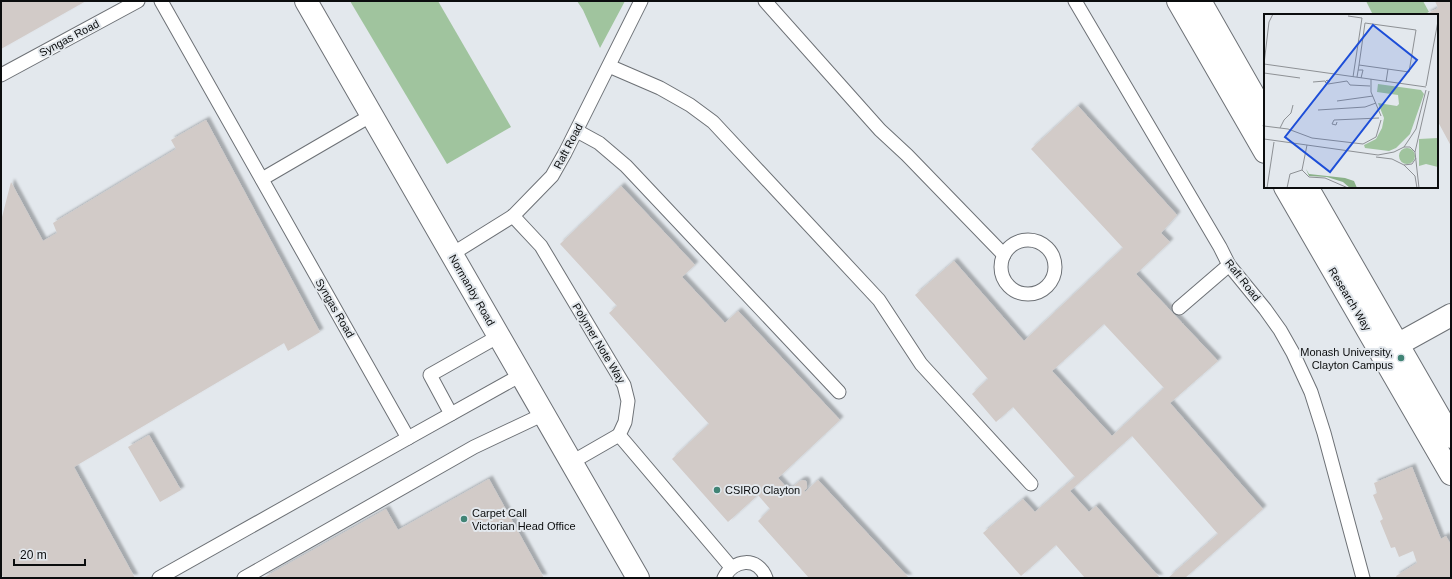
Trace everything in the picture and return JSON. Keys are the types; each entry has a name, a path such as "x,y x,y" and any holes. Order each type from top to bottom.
{"street":[{"name":"Normanby Road","path":"306,1 638,578"},
{"path":"1178,1 1207,34 1264,114"},
{"path":"1200,1 1207,34 1264,150"},
{"name":"Research Way","path":"1286,188 1390,349 1451,437"},
{"name":"Research Way","path":"1308,188 1390,349 1451,474"},
{"path":"1390,349 1451,315"}],"lane":[{"name":"Syngas Road","path":"1,75 138,1"},
{"name":"Syngas Road","path":"161,1 408,438"},
{"name":"Raft Road","path":"452,254 513,216 552,176 577,131 641,1"},
{"path":"765,1 880,130 907,154 1004,255"},
{"name":"Raft Road","path":"1075,1 1229,265 1265,309 1280,330 1293,353 1311,392 1324,433 1363,578"},
{"path":"609,66 660,88 690,105 713,122 879,300 921,364 1031,484"},
{"path":"262,179 372,115"},
{"path":"577,131 599,143 626,166 839,392"},
{"name":"Polymer Note Way","path":"513,216 541,246 624,385 628,401 625,422 619,435"},
{"path":"1026,239 1036,240 1046,246 1052,254 1055,263 1055,272 1052,281 1046,288 1038,292 1028,294 1011,288 1005,281 1002,272 1001,263 1004,255 1009,247 1017,242 1026,239"},
{"path":"1179,308 1229,265"},
{"path":"451,414 430,376 499,336"},
{"path":"159,578 521,375"},
{"path":"244,578 474,447 544,414"},
{"path":"572,462 619,435 727,573 738,563 746,562 754,564 760,568 766,578"}],"green space":[{"path":"350,1 438,1 511,127 447,164"},
{"path":"577,1 625,1 600,48 583,10"},
{"path":"1366,1 1423,1 1429,12 1425,14 1372,14"}],"building":[{"path":"1,1 86,1 1,49"},
{"path":"1435,1 1451,1 1451,146 1438,122 1438,14 1427,14 1438,8"},
{"path":"1078,106 1177,215 1161,233 1170,242 1136,274 1218,361 1170,403 1263,509 1185,578 1168,578 1218,534 1132,436 1070,491 1089,512 1096,506 1160,578 1085,578 1056,545 1021,576 983,533 1023,499 1035,512 1075,477 1013,407 996,422 972,394 988,379 915,295 954,261 1024,341 1123,248 1031,149","holes":["1104,324 1164,388 1112,436 1052,371"]},
{"path":"206,120 320,332 288,351 284,343 74,467 135,578 4,578 1,574 1,221 11,182 43,241 57,233 53,223 176,149 171,140"},
{"path":"621,186 695,265 682,277 725,323 738,311 840,420 778,478 789,490 800,481 806,481 807,488 804,491 805,492 818,480 909,578 809,578 758,521 770,509 758,495 728,522 672,459 709,424 609,313 617,306 560,244"},
{"path":"149,435 181,490 160,502 128,447"},
{"path":"1412,467 1441,539 1446,536 1451,545 1451,578 1397,578 1396,576 1417,563 1413,551 1399,557 1395,547 1391,548 1380,521 1383,519 1373,495 1377,493 1374,483"},
{"name":"Carpet Call Victorian Head Office","path":"489,479 544,578 263,578 386,509 398,530"}],"place":[{"name":"Monash University, Clayton Campus","path":"1401,358"},
{"name":"CSIRO Clayton","path":"717,490"},
{"name":"Carpet Call Victorian Head Office","path":"464,519"}]}
